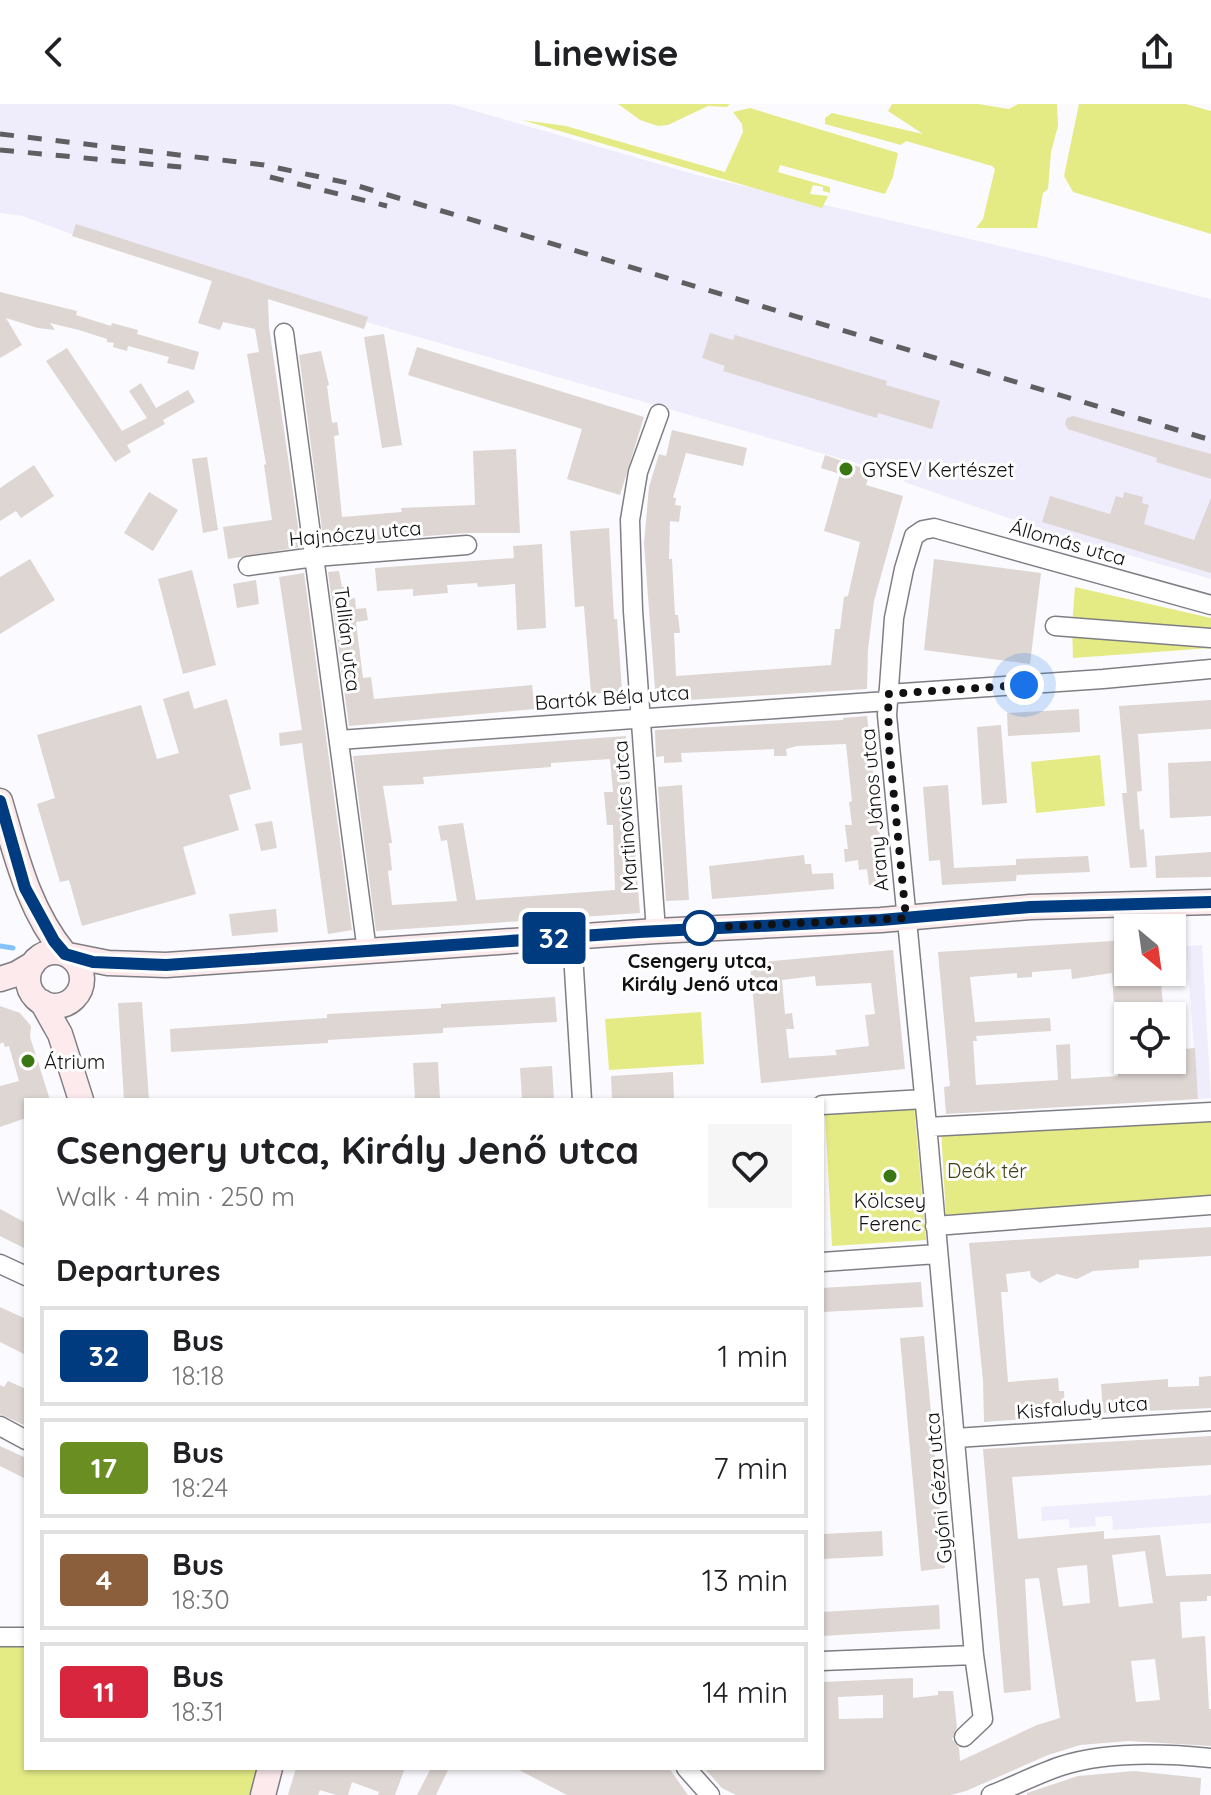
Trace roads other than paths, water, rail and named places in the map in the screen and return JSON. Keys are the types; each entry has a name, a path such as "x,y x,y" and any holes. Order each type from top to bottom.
{"main road":[{"path":"0,801 29,895 54,941 81,973 78,992 70,1011 73,1072"},
{"path":"29,895 34,962 28,981 58,1029 80,1098"},
{"path":"0,979 16,974 49,953 66,954 93,962 166,965 656,931 906,918 1030,907 1211,902"},
{"path":"0,991 59,1005 102,979 166,965"},
{"path":"263,1795 269,1770"}],"street":[{"name":"Tallián utca","path":"284,333 367,951"},
{"name":"Martinovics utca","path":"656,931 640,718 630,520 638,472 659,414"},
{"name":"Állomás utca","path":"914,536 934,528 1211,605"},
{"name":"Arany János utca","path":"914,536 894,618 887,698 935,1226"},
{"name":"Hajnóczy utca","path":"248,566 315,557 467,545"},
{"path":"1055,626 1211,638"},
{"name":"Bartók Béla utca","path":"339,740 887,698 1211,669"},
{"path":"572,937 582,1098"},
{"path":"824,1105 924,1099"},
{"path":"927,1127 1211,1112"},
{"path":"935,1226 1211,1205"},
{"name":"Gyóni Géza utca","path":"935,1226 974,1655 983,1719 964,1737"},
{"path":"824,1262 937,1254"},
{"path":"0,1264 24,1275"},
{"name":"Kisfaludy utca","path":"956,1438 1211,1421"},
{"path":"0,1426 24,1439"},
{"path":"0,1637 24,1637"},
{"path":"824,1661 974,1655"},
{"path":"991,1795 1062,1765 1114,1756 1211,1758"},
{"path":"688,1770 710,1795"}],"waterway":[{"path":"0,946 13,948"}],"railway":[{"path":"0,134 264,165 348,183 1211,440"},
{"path":"0,150 191,168"},
{"path":"270,177 387,206"}],"place":[{"name":"GYSEV Kertészet","path":"846,469"},
{"name":"Csengery utca, Király Jenő utca","path":"700,928"},
{"name":"Átrium","path":"28,1061"},
{"name":"Kölcsey Ferenc","path":"890,1176"}],"park label":[{"name":"Deák tér","path":"987,1170"}]}
